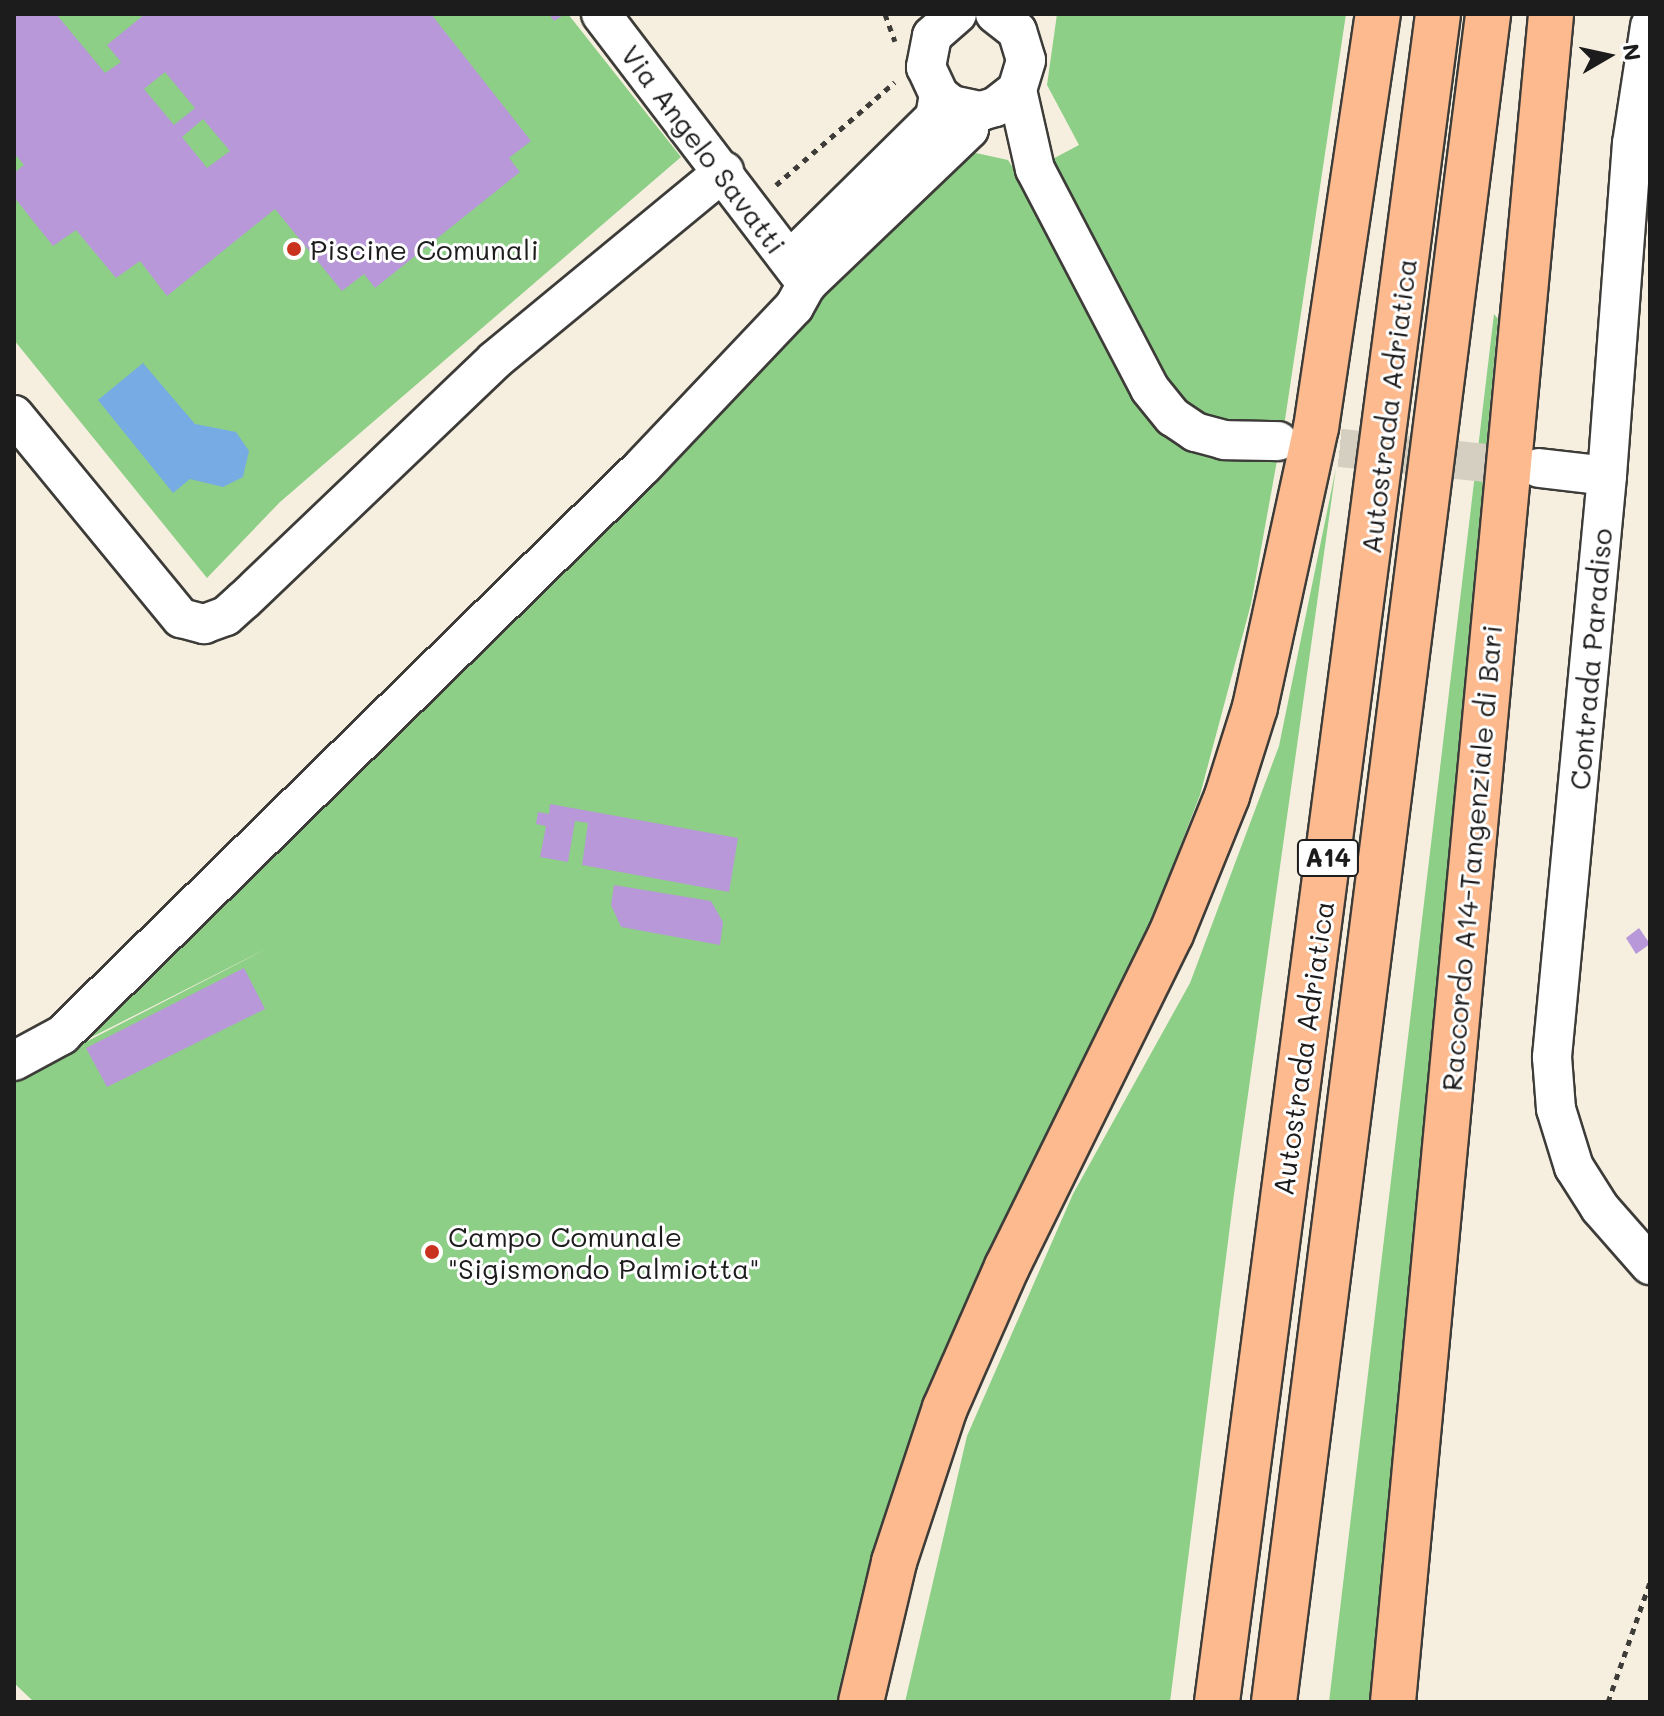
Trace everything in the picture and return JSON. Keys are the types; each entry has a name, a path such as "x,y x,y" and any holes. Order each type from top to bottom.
{"highway":[{"path":"861,1702 894,1562 945,1408 1007,1267 1171,934 1227,796 1255,707 1316,428 1378,14"},
{"name":"Autostrada Adriatica","path":"1217,1702 1438,14"},
{"name":"Autostrada Adriatica","path":"1274,1702 1488,14"},
{"name":"Raccordo A14-Tangenziale di Bari","path":"1393,1702 1541,92 1551,14"},
{"path":"1541,92 1565,14"}],"street":[{"name":"Via Angelo Savatti","path":"601,14 799,272"},
{"path":"995,14 1017,31 1026,30 1026,60 1017,90 1035,169 1150,389 1173,417 1195,432 1224,440 1278,441"},
{"path":"14,1061 62,1035 528,579 784,318 799,272 969,129 926,67 935,21"},
{"name":"Contrada Paradiso","path":"1650,26 1632,143 1607,476 1552,1057 1556,1109 1574,1167 1600,1208 1650,1265"},
{"path":"953,102 995,107 1017,90"},
{"path":"953,102 1035,169"},
{"path":"14,415 181,618 204,624 226,616 495,360 724,171"},
{"path":"1539,468 1607,476"}],"path":[{"path":"885,14 897,53"},
{"path":"751,206 894,84 899,72"},
{"path":"1608,1702 1650,1582"}],"green space":[{"name":"Piscine Comunali","path":"14,14 568,14 681,157 280,502 207,578 14,340"},
{"path":"1057,14 1346,14 1283,433 1213,423 1179,403 1047,162 1079,145 1047,85"},
{"path":"976,153 1008,160 1133,389 1278,455 1251,604 1200,795 848,1702 34,1702 14,1683 14,1079 266,949 66,1050 938,168"},
{"path":"1494,314 1498,319 1370,1702 1329,1702"},
{"path":"1336,468 1234,1194 1170,1702 905,1702 967,1436 1073,1194 1190,983 1279,746"}],"water":[{"path":"143,363 195,424 236,432 249,451 243,477 223,487 190,479 173,493 98,400"}],"building":[{"path":"14,14 56,14 105,73 121,62 107,45 145,14 431,14 531,141 509,158 520,172 375,288 364,274 342,291 275,209 167,296 140,261 116,278 76,230 53,246 14,197 14,173 24,165 14,153","holes":["165,72 195,108 174,125 144,89","203,119 230,151 207,168 182,137"]},
{"path":"549,14 565,14 554,21"},
{"path":"550,804 738,838 729,892 582,865 588,823 575,821 568,862 540,857 546,826 536,824 538,812 549,814"},
{"path":"614,885 711,901 723,922 720,945 621,927 611,905"},
{"path":"1639,928 1650,944 1636,954 1626,938"},
{"path":"244,968 265,1009 107,1087 86,1048"}],"tunnel":[{"path":"1283,442 1536,468"}],"place":[{"name":"Piscine Comunali","path":"294,249"},
{"name":"Campo Comunale \"Sigismondo Palmiotta\"","path":"432,1252"}]}
